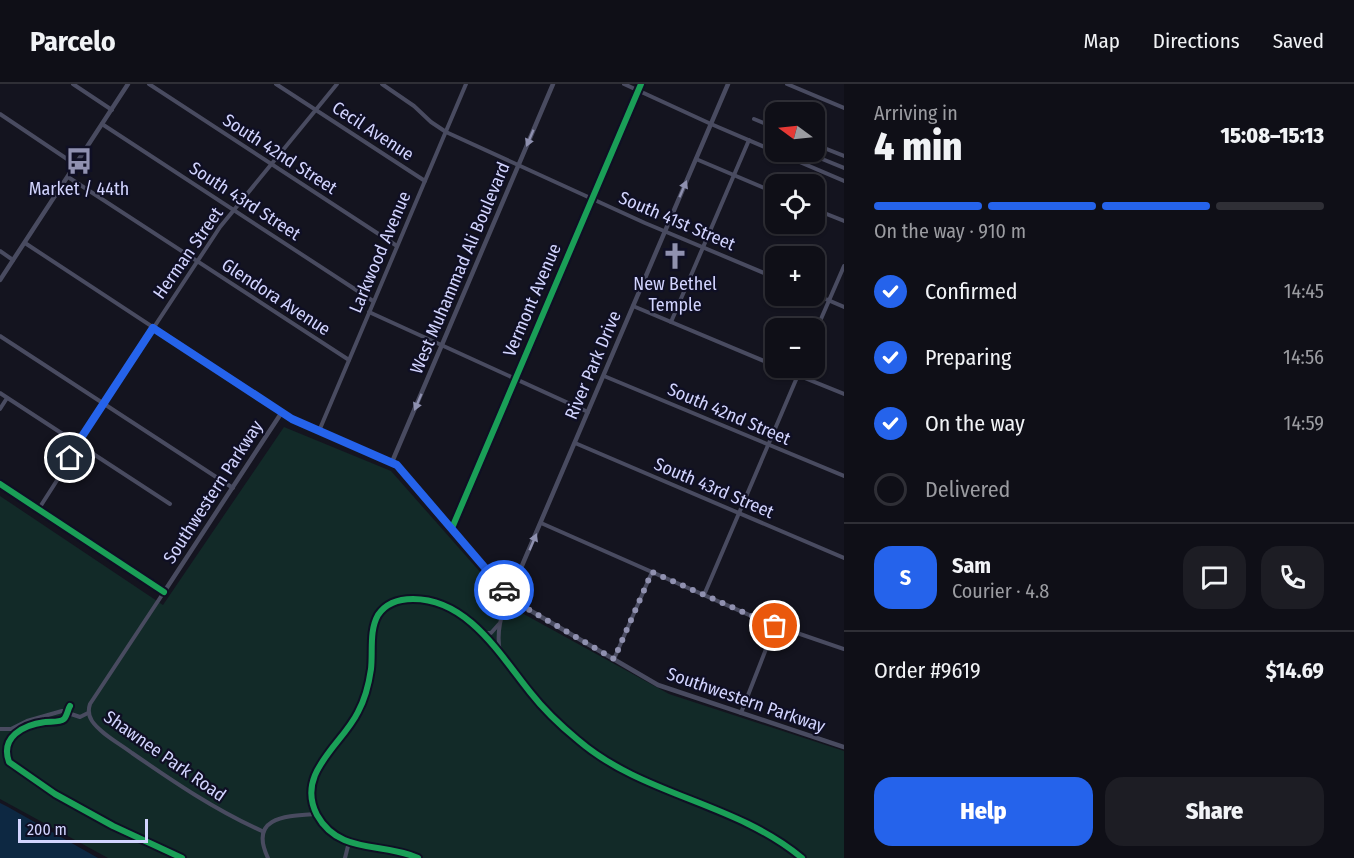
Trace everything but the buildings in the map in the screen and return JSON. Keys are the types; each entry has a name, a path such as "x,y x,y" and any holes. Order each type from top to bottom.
{"street":[{"path":"73,84 112,110"},
{"path":"0,280 128,84"},
{"name":"South 42nd Street","path":"149,84 397,246"},
{"name":"Cecil Avenue","path":"276,84 425,181"},
{"name":"Herman Street","path":"38,510 77,444 197,262 234,210 337,84"},
{"name":"South 41st Street","path":"382,84 446,132 665,232 765,273"},
{"name":"Larkwood Avenue","path":"319,430 466,84"},
{"name":"West Muhammad Ali Boulevard","path":"392,462 553,84"},
{"path":"624,84 844,181"},
{"name":"Vermont Avenue","path":"452,528 641,84"},
{"name":"River Park Drive","path":"500,652 499,624 509,596 728,84"},
{"path":"787,84 844,108"},
{"path":"0,114 76,165"},
{"path":"754,119 765,124"},
{"name":"South 43rd Street","path":"102,124 373,301"},
{"path":"671,322 749,140"},
{"path":"825,148 844,156"},
{"path":"696,159 765,189"},
{"path":"825,160 844,168"},
{"name":"Glendora Avenue","path":"68,177 349,360"},
{"path":"825,213 844,221"},
{"path":"25,243 282,412"},
{"path":"0,251 13,260"},
{"path":"821,318 844,266"},
{"path":"825,298 844,307"},
{"path":"633,306 765,361"},
{"path":"369,312 588,412"},
{"path":"0,336 233,488"},
{"name":"South 42nd Street","path":"604,376 844,476"},
{"path":"704,595 797,378"},
{"path":"805,378 844,394"},
{"path":"0,393 170,504"},
{"path":"0,409 7,398"},
{"name":"Southwestern Parkway","path":"164,592 282,412 392,462 403,470 514,601 666,688 844,747"},
{"name":"South 43rd Street","path":"575,443 844,558"},
{"path":"0,484 164,592"},
{"path":"541,524 775,626 844,649"},
{"path":"614,659 652,572"},
{"name":"Shawnee Park Road","path":"164,592 90,704 88,713 94,724 106,734 184,789 221,812 262,831"},
{"path":"483,633 491,633 499,624"},
{"path":"741,713 775,626"},
{"path":"0,729 11,729 27,721 62,711 80,717 88,713"},
{"path":"268,858 262,843 262,831 267,826 282,817 317,814"},
{"path":"345,858 349,842"}],"green space":[{"path":"284,427 391,471 511,607 669,694 844,751 844,858 108,858 0,799 0,496 163,605"}],"water":[{"path":"0,803 8,807 98,858 0,858"}],"cycle path":[{"path":"452,528 641,84"},
{"path":"0,484 164,592"},
{"path":"418,858 405,853 363,846 337,836 326,828 317,815 312,800 312,786 316,773 323,760 351,724 365,696 371,669 373,628 378,615 394,602 413,599 433,601 450,608 466,619 494,646 547,711 578,740 604,759 631,774 748,824 776,839 802,858"},
{"path":"70,706 62,720 29,726 15,734 8,746 9,762 55,794 113,826 182,858"}],"way so far":[{"path":"504,590 514,601 614,659 652,572 775,626"}],"place":[{"name":"Market / 44th","path":"79,161"},
{"name":"New Bethel Temple","path":"675,256"}],"route":[{"path":"70,458 153,328 292,419 397,465 504,590"}]}
